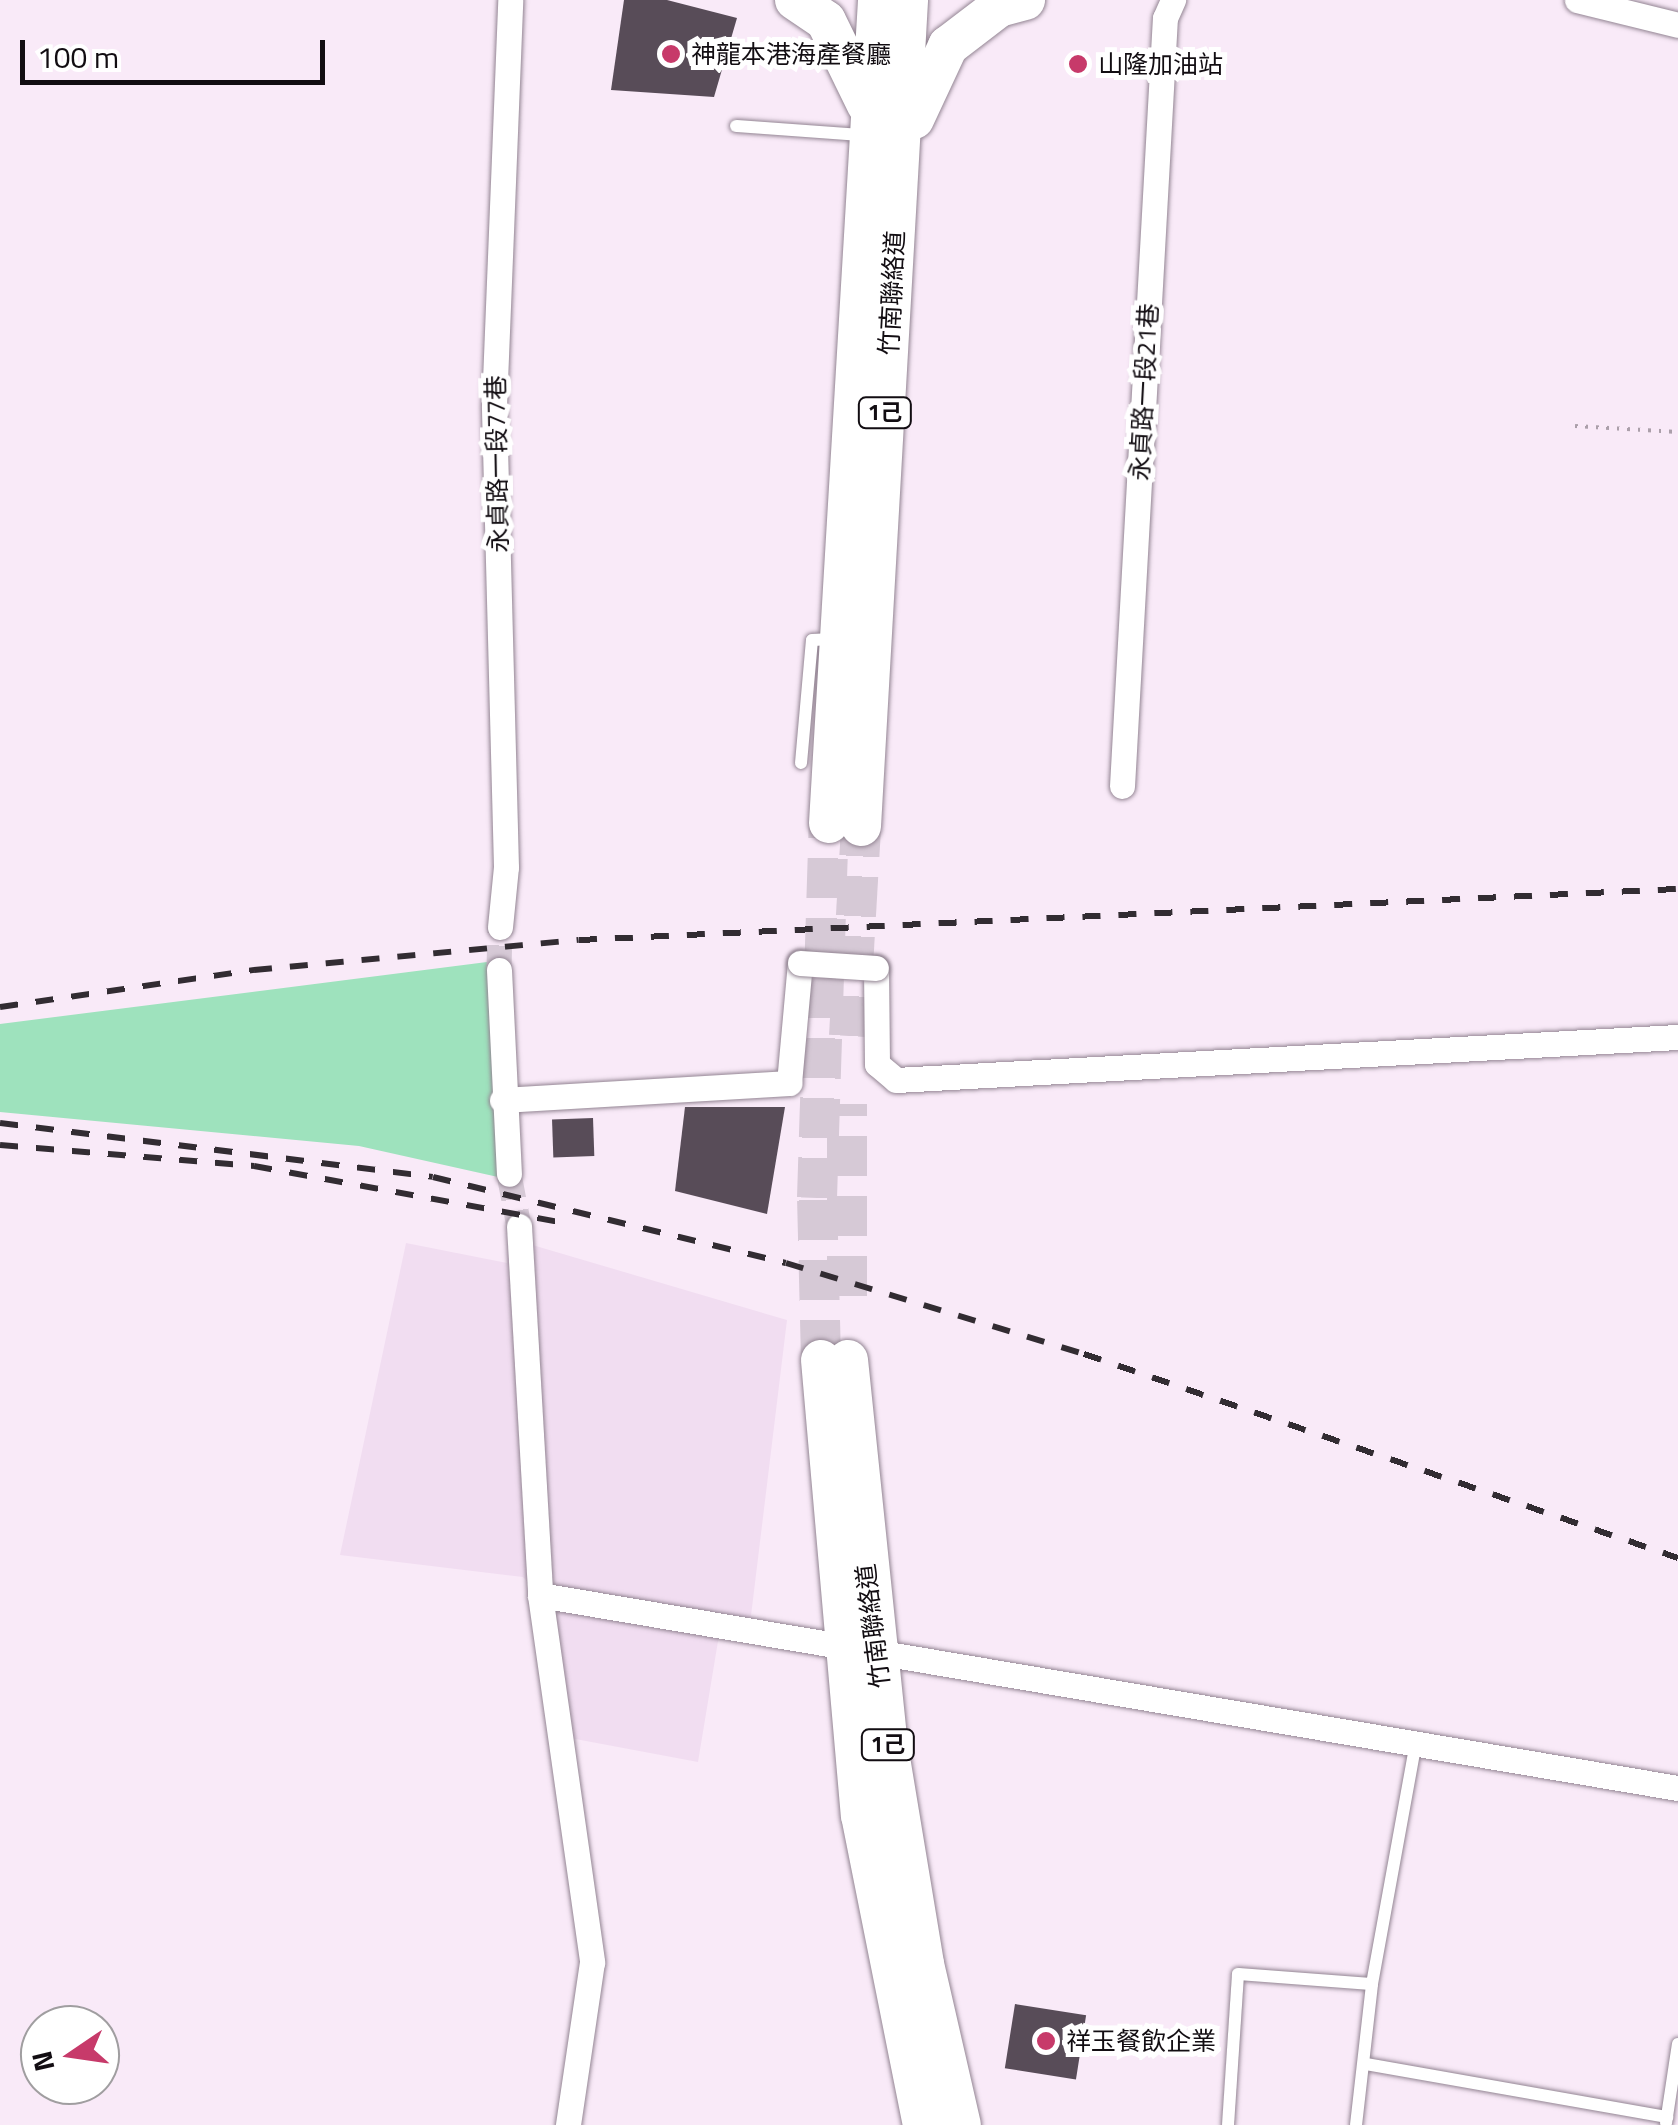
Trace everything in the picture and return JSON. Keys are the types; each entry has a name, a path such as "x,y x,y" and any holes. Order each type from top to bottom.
{"main road":[{"path":"795,0 836,36 871,124"},
{"name":"竹南聯絡道","path":"878,0 840,640 845,825 898,186 908,0"},
{"path":"898,186 934,66 970,25 1025,0"},
{"name":"竹南聯絡道","path":"834,1360 859,1650 868,1852 924,2125"},
{"name":"竹南聯絡道","path":"859,1650 961,2125"}],"street":[{"name":"永貞路一段77巷","path":"500,928 506,867 494,406 510,0"},
{"name":"永貞路一段21巷","path":"1122,786 1165,18 1173,0"},
{"path":"1577,0 1678,25"},
{"path":"502,1100 790,1083 800,963 876,968 877,1064 896,1080 1678,1037"},
{"path":"499,970 508,1174"},
{"path":"519,1226 540,1595 592,1962 568,2125"},
{"path":"540,1595 1678,1788"}],"lane":[{"path":"736,126 871,124"},
{"path":"801,763 812,640 840,640"},
{"path":"1356,2125 1366,2064 1372,1984 1416,1743"},
{"path":"1228,2125 1238,1974 1372,1984"},
{"path":"1366,2064 1667,2121 1678,2044"}],"path":[{"path":"1575,426 1678,432"}],"shaded area":[{"path":"406,1243 507,1263 508,1243 529,1244 787,1320 750,1624 722,1617 698,1762 570,1738 552,1607 523,1577 340,1555"}],"green space":[{"path":"487,962 498,1177 359,1146 0,1112 0,1024"}],"building":[{"name":"神龍本港海產餐廳","path":"624,0 667,0 737,18 714,97 611,90"},
{"path":"685,1107 785,1107 767,1214 675,1191"},
{"path":"593,1118 594,1156 553,1157 552,1119"},
{"name":"祥玉餐飲企業","path":"1015,2004 1086,2015 1076,2079 1005,2068"}],"tunnel":[{"path":"821,1360 817,1198 829,823"},
{"path":"849,1036 861,826"},
{"path":"499,970 500,927"},
{"path":"847,1104 847,1296"},
{"path":"509,1174 519,1226"}],"railway":[{"path":"0,1007 254,970 579,940 1678,889"},
{"path":"0,1123 433,1177 786,1263 1084,1354 1678,1558"},
{"path":"0,1145 254,1166 571,1224"}],"place":[{"name":"神龍本港海產餐廳","path":"671,54"},
{"name":"山隆加油站","path":"1078,64"},
{"name":"祥玉餐飲企業","path":"1046,2041"}]}
